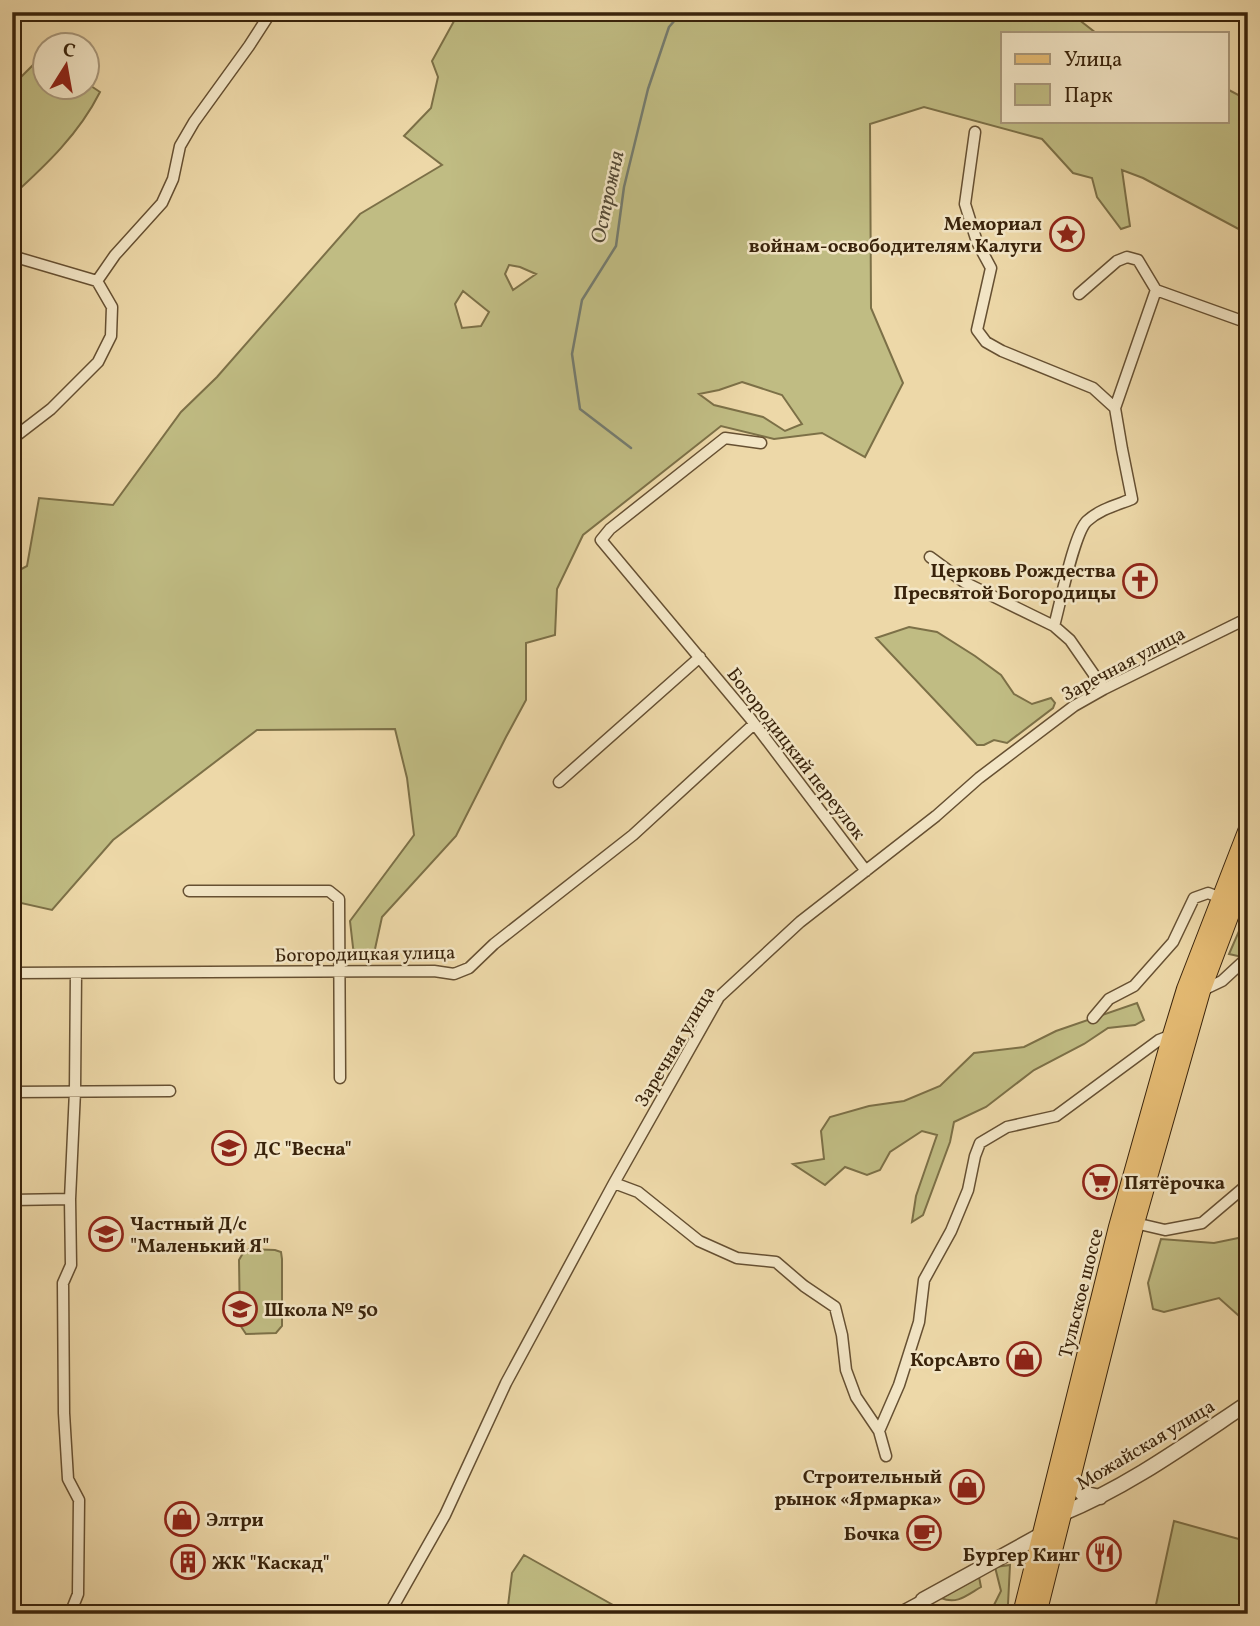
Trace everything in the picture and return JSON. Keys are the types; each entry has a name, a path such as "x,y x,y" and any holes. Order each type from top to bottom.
{"main road":[{"name":"Тульское шоссе","path":"1022,1614 1118,1227 1172,1035 1186,989 1248,829"},
{"name":"Тульское шоссе","path":"1037,1614 1135,1223 1201,990 1248,866"}],"street":[{"path":"97,281 114,255 162,203 173,178 180,146 271,12"},
{"path":"975,132 965,205 977,242 991,268 977,330 986,342 1002,351 1093,388 1115,408"},
{"path":"12,256 97,281 112,307 111,336 98,362 51,409 12,439"},
{"path":"1079,294 1117,261 1126,257 1138,260 1156,290 1248,323"},
{"path":"1055,626 1071,559 1085,522 1105,509 1132,499 1115,408 1156,290"},
{"name":"Богородицкий переулок","path":"761,443 724,438 610,529 601,540 754,724 866,871"},
{"path":"930,557 964,582 1055,626 1070,640 1104,689"},
{"name":"Заречная улица","path":"389,1614 445,1515 506,1383 719,997 800,922 1074,706 1248,618"},
{"path":"559,782 699,657"},
{"name":"Богородицкая улица","path":"12,973 434,971 454,974 469,968 494,944 633,835 754,724"},
{"path":"189,891 329,891 339,900 340,1078"},
{"path":"1093,1018 1109,999 1133,986 1173,942 1194,898 1208,893 1221,898"},
{"path":"1201,990 1222,981 1248,957"},
{"path":"70,1614 78,1594 79,1500 68,1479 64,1413 63,1283 71,1265 70,1199 75,1091 76,973"},
{"path":"879,1431 919,1322 923,1280 951,1231 968,1190 980,1143 1007,1127 1056,1116 1159,1040 1172,1035"},
{"path":"12,1092 170,1091"},
{"path":"614,1183 638,1192 699,1241 737,1258 776,1262 804,1286 835,1307 846,1370 856,1397 879,1431 886,1455"},
{"path":"1135,1223 1165,1230 1202,1223 1248,1184"},
{"path":"12,1200 70,1199"},
{"name":"Можайская улица","path":"1061,1514 1100,1497 1136,1476 1248,1403"},
{"path":"1071,1475 1082,1493 1100,1497"},
{"path":"897,1614 922,1607 1041,1535"},
{"path":"1003,1556 1023,1560 1031,1574"}],"green space":[{"path":"459,12 1069,12 1095,32 1001,32 1001,122 1228,122 1228,90 1248,100 1248,234 1143,178 1122,170 1130,226 1121,229 1097,197 1092,178 1073,173 1042,139 924,107 870,124 871,308 903,383 865,457 822,433 774,439 721,426 583,535 557,589 555,635 526,643 526,700 456,836 382,917 375,949 367,958 354,956 350,921 414,835 407,778 395,729 257,730 113,840 52,910 12,901 12,574 27,566 39,498 113,505 181,412 217,377 360,214 442,165 404,136 431,108 438,77 432,61","holes":["509,265 536,274 513,290 505,274","463,291 489,312 481,326 462,328 455,304","742,382 782,395 802,424 785,431 763,417 714,405 699,394"]},
{"path":"32,66 32,102 95,102 72,135 12,196 12,86"},
{"path":"909,627 937,632 1001,675 1014,694 1032,704 1051,698 1055,703 1053,708 1007,743 994,740 977,745 876,638"},
{"path":"1248,922 1248,952 1242,957 1229,954 1239,931"},
{"path":"1137,1003 1144,1020 1135,1025 1108,1028 1034,1070 986,1107 954,1122 950,1142 923,1215 912,1222 916,1196 937,1135 922,1131 890,1152 880,1170 867,1175 845,1167 825,1185 793,1164 824,1159 821,1131 830,1117 869,1106 904,1101 940,1086 974,1053 1024,1047 1056,1031"},
{"path":"1248,1236 1248,1324 1219,1298 1164,1312 1153,1309 1148,1283 1161,1239 1214,1243"},
{"path":"249,1249 281,1252 282,1326 276,1333 246,1334 240,1325 239,1260"},
{"path":"1174,1521 1246,1541 1248,1537 1248,1614 1154,1614"},
{"path":"524,1555 629,1614 507,1614 512,1573"},
{"path":"1010,1565 1005,1614 979,1614 994,1605 1001,1591 995,1567"},
{"path":"979,1577 981,1587 966,1596 957,1600 941,1598"}],"waterway":[{"name":"Острожня","path":"631,448 580,409 572,354 582,300 616,246 624,187 648,89 669,27 682,12"}],"place":[{"name":"Мемориал войнам-освободителям Калуги","path":"1067,234"},
{"name":"Церковь Рождества Пресвятой Богородицы","path":"1140,581"},
{"name":"ДС \"Весна\"","path":"229,1148"},
{"name":"Пятёрочка","path":"1100,1182"},
{"name":"Частный Д/с \"Маленький Я\"","path":"106,1234"},
{"name":"Школа № 50","path":"240,1309"},
{"name":"КорсАвто","path":"1024,1359"},
{"name":"Строительный рынок «Ярмарка»","path":"967,1487"},
{"name":"Элтри","path":"182,1519"},
{"name":"Бочка","path":"924,1533"},
{"name":"Бургер Кинг","path":"1104,1554"},
{"name":"ЖК \"Каскад\"","path":"188,1562"}]}
